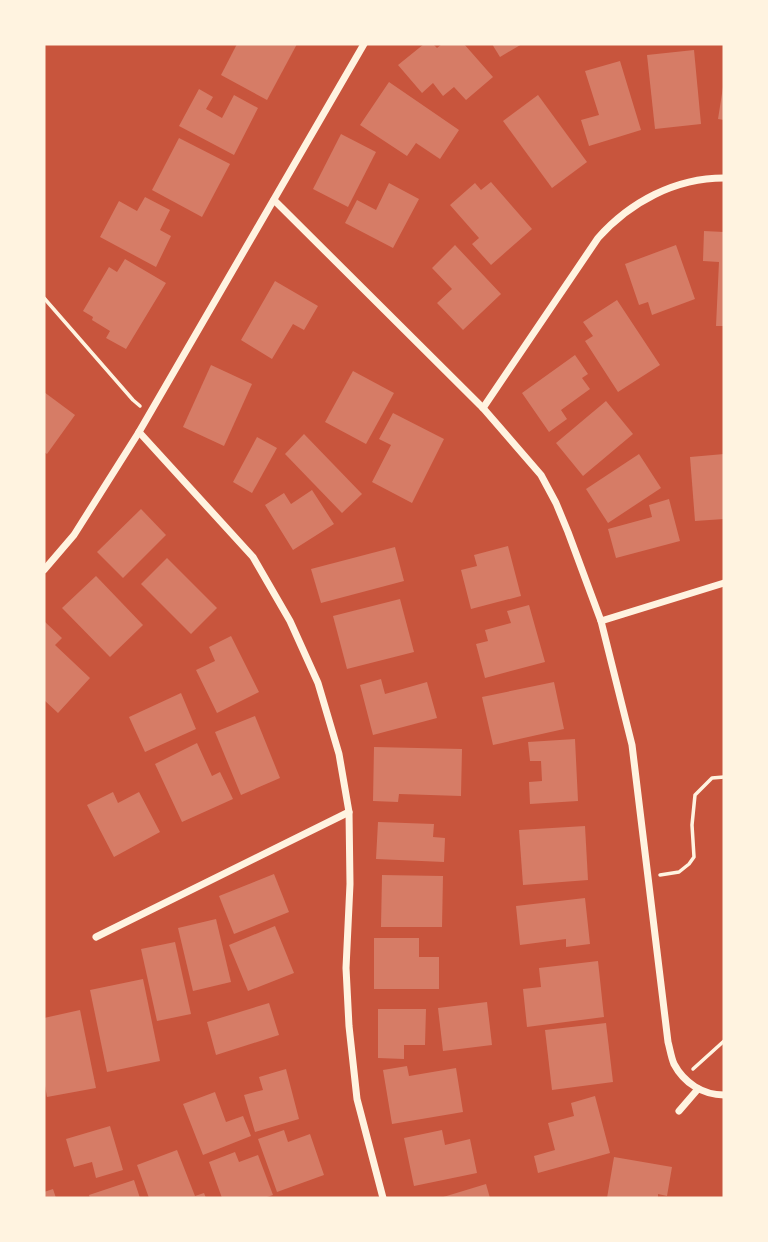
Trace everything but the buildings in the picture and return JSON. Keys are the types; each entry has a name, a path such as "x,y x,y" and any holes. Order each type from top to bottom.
{"street":[{"path":"44,569 74,535 139,432 364,44"},
{"path":"483,408 598,238 613,222 637,204 671,187 724,178"},
{"path":"274,200 483,408 541,475 556,503 601,621 632,745 668,1042 674,1063 684,1078 698,1089 724,1096"},
{"path":"139,432 253,557 290,621 318,683 339,754 349,812 350,884 346,968 349,1026 357,1099 383,1198"},
{"path":"601,621 724,583"},
{"path":"96,937 349,812"},
{"path":"679,1111 698,1089"}],"path":[{"path":"44,298 133,400 150,413"},
{"path":"648,878 679,872 689,864 694,857 692,825 695,795 712,778 724,777"},
{"path":"684,1078 724,1041"}]}
